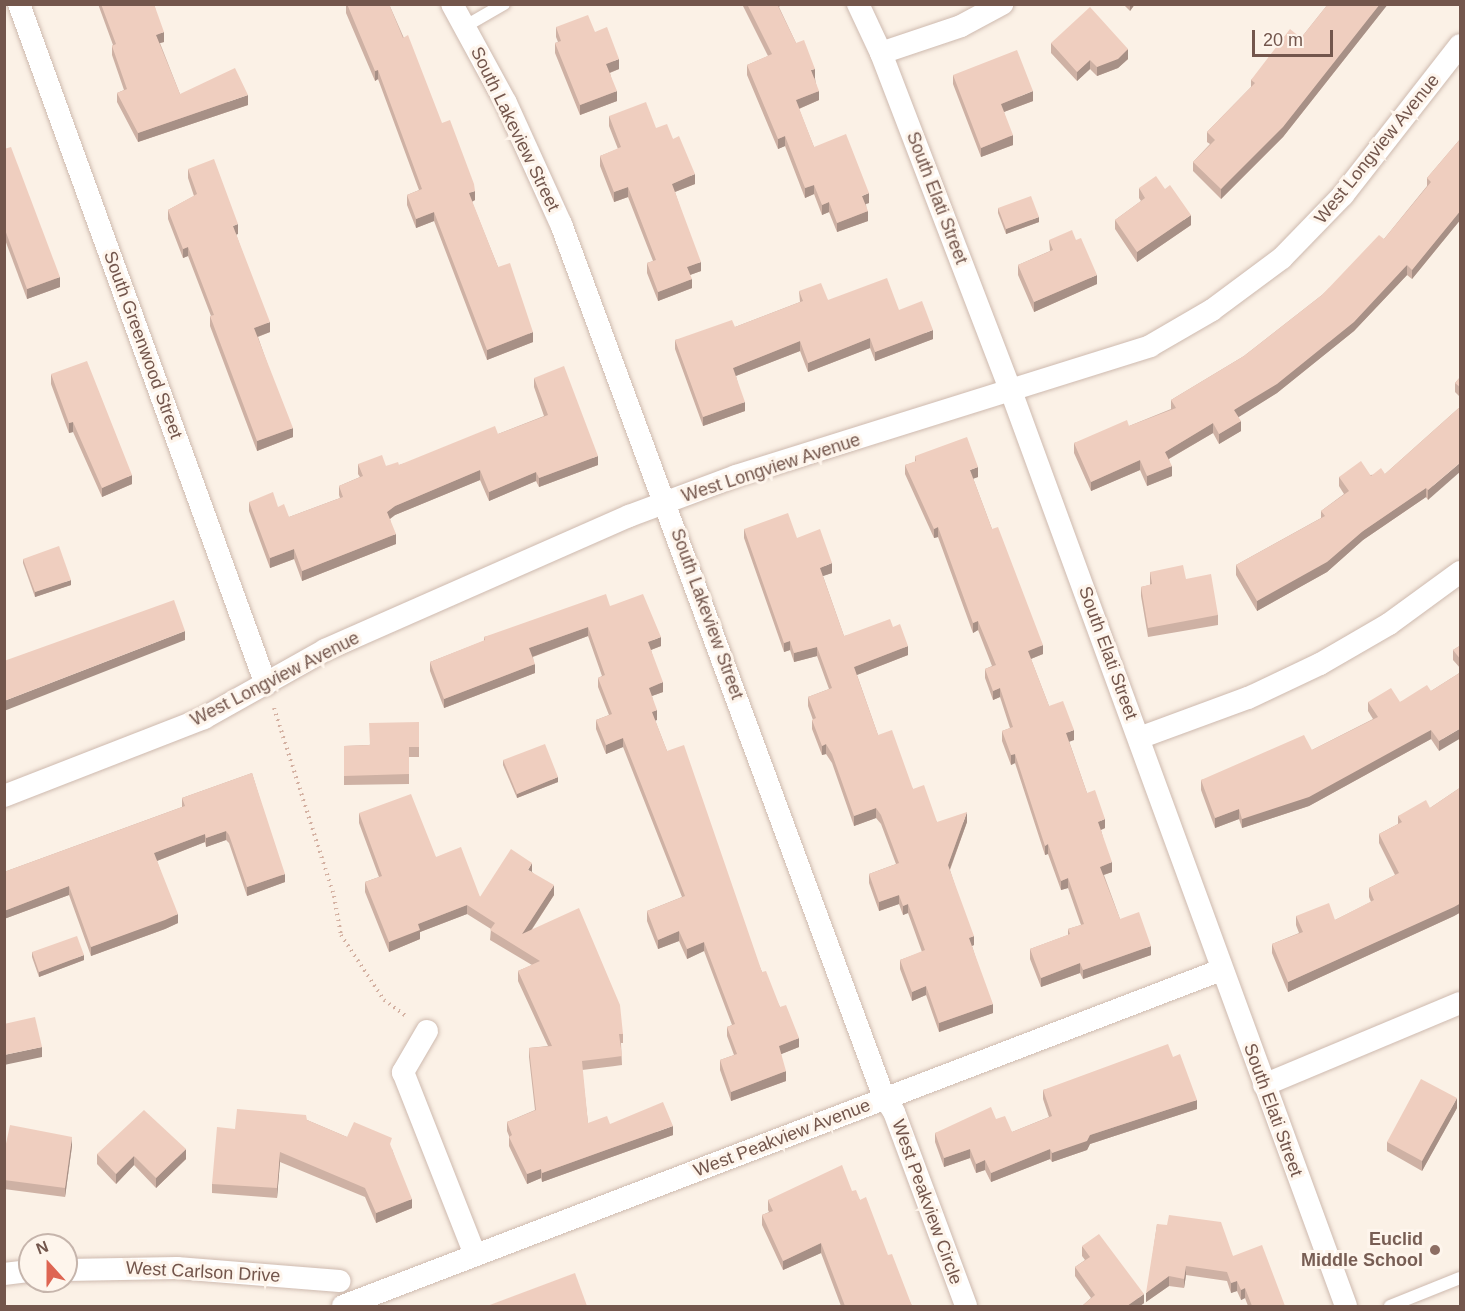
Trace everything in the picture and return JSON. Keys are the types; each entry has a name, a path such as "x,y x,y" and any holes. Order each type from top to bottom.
{"street":[{"name":"South Greenwood Street","path":"19,4 266,685"},
{"name":"South Lakeview Street","path":"452,4 541,173 886,1098"},
{"name":"South Elati Street","path":"858,4 881,53 1011,392 1346,1306"},
{"path":"881,53 961,26 1002,4"},
{"name":"West Longview Avenue","path":"4,796 204,718 326,650 629,516 736,476 1011,392 1150,346 1212,310 1282,258 1343,195 1461,45"},
{"path":"1139,738 1248,698 1320,664 1389,624 1461,572"},
{"name":"West Peakview Avenue","path":"343,1306 1221,970"},
{"path":"1264,1085 1461,1003"},
{"path":"427,1031 403,1072 475,1255"},
{"name":"West Peakview Circle","path":"886,1098 966,1306"},
{"name":"West Carlson Drive","path":"78,1270 177,1268 339,1281"}],"lane":[{"path":"464,27 504,4"},
{"path":"1390,1306 1429,1293 1461,1278"},
{"path":"1429,1293 1434,1306"}],"path":[{"path":"266,685 334,896 341,935 384,1000 427,1031"}],"building":[{"path":"101,4 154,4 164,32 156,35 180,94 235,68 248,95 138,133 117,93 127,89 112,46 116,44"},
{"path":"347,4 389,4 403,38 408,35 442,123 450,120 474,184 475,191 469,193 498,267 510,263 533,332 487,350 434,212 416,219 407,195 422,189 378,70 375,71"},
{"path":"747,4 777,4 796,43 804,40 815,69 811,70 819,91 796,100 814,147 846,134 869,193 862,196 868,211 837,223 829,202 822,205 814,185 805,188 785,136 778,139 747,65 772,54"},
{"path":"1328,4 1380,4 1283,127 1221,189 1193,162 1215,140 1207,132 1255,83 1251,80 1290,29 1301,38"},
{"path":"1090,7 1128,49 1118,59 1097,67 1090,60 1077,72 1051,43"},
{"path":"588,15 595,32 607,27 619,59 606,64 617,91 580,105 555,43 561,41 556,27"},
{"path":"1017,50 1033,91 1001,104 1013,135 981,148 953,75"},
{"path":"646,102 656,128 667,124 673,139 679,136 695,174 672,184 701,262 687,267 692,279 658,292 647,263 656,260 628,187 614,192 600,156 621,147 609,116"},
{"path":"1461,138 1461,210 1412,270 1407,265 1354,322 1277,384 1234,410 1241,421 1219,434 1213,423 1165,452 1172,466 1147,476 1140,460 1091,482 1074,443 1127,420 1129,426 1176,408 1171,400 1244,356 1322,295 1379,235 1384,239 1431,182 1427,178"},
{"path":"11,147 60,277 27,289 4,227 4,149"},
{"path":"214,159 238,224 233,226 270,322 254,328 293,428 257,441 210,316 214,315 188,247 183,249 168,210 197,194 188,169"},
{"path":"1156,176 1165,189 1170,185 1191,215 1137,252 1115,220 1145,198 1139,188"},
{"path":"1031,196 1039,217 1006,229 998,208"},
{"path":"1072,230 1076,240 1081,238 1097,275 1034,302 1018,265 1053,250 1049,240"},
{"path":"887,278 899,310 922,301 933,330 875,352 870,338 808,363 800,341 733,368 745,402 703,417 675,340 732,320 735,327 803,301 799,291 821,283 828,300"},
{"path":"87,361 132,475 102,488 73,422 69,423 51,374"},
{"path":"564,366 598,456 539,478 536,472 489,492 480,470 395,506 387,512 396,534 302,571 294,549 270,558 249,502 273,492 278,507 284,504 289,517 343,497 339,486 363,476 358,464 382,455 386,466 398,462 399,465 495,426 498,434 548,415 534,378"},
{"path":"1461,376 1461,388 1455,383"},
{"path":"1461,406 1461,462 1428,490 1426,488 1363,531 1327,562 1257,601 1236,565 1325,516 1321,511 1349,491 1339,477 1361,461 1371,476 1381,468 1385,474"},
{"path":"967,437 978,467 970,470 992,529 998,527 1043,645 1028,651 1049,706 1063,701 1074,730 1066,733 1087,793 1095,790 1105,819 1098,822 1112,862 1100,867 1120,919 1139,912 1151,946 1083,970 1080,963 1041,978 1030,949 1070,934 1068,929 1084,924 1068,878 1061,881 1048,844 1045,846 1015,754 1011,755 1002,731 1013,727 1000,688 993,691 985,669 996,665 978,621 973,623 938,527 934,529 905,465 916,461 915,456"},
{"path":"788,513 797,538 820,529 832,563 820,568 844,636 890,619 893,627 900,624 908,646 854,667 878,735 892,730 913,789 924,785 937,822 967,812 948,865 974,936 969,938 993,1004 939,1023 926,986 912,992 900,960 925,950 908,904 903,906 899,895 879,902 869,874 899,863 881,815 876,808 854,816 832,754 826,744 822,746 812,720 816,718 808,697 832,688 817,647 794,653 790,641 784,643 744,529"},
{"path":"59,546 71,580 35,592 23,559"},
{"path":"1183,565 1186,579 1211,574 1218,615 1148,628 1141,587 1152,584 1150,572"},
{"path":"606,594 610,606 643,594 661,637 648,642 663,682 649,688 657,710 652,712 667,751 684,745 762,972 766,971 780,1007 786,1005 799,1038 779,1046 786,1071 731,1092 720,1060 737,1054 727,1027 735,1024 704,942 687,949 679,931 658,940 647,911 685,896 623,738 606,745 596,720 612,714 598,678 605,675 588,627 529,648 535,664 444,699 430,662 485,640 484,637"},
{"path":"174,600 185,631 4,701 4,661"},
{"path":"1461,645 1461,660 1453,650"},
{"path":"1461,672 1461,728 1439,741 1431,730 1309,797 1242,819 1239,809 1215,818 1201,780 1304,735 1312,750 1378,717 1368,702 1391,688 1400,702 1427,685 1431,691"},
{"path":"419,722 419,747 409,747 409,774 344,776 344,746 370,745 369,723"},
{"path":"545,744 558,777 517,794 503,760"},
{"path":"252,773 285,874 247,887 226,831 206,838 205,834 154,853 178,914 91,947 69,886 4,911 4,872 185,806 182,798"},
{"path":"1461,787 1461,903 1288,982 1272,944 1303,932 1296,916 1329,903 1335,920 1374,900 1369,888 1399,873 1379,834 1402,822 1398,816 1426,800 1430,808"},
{"path":"411,794 436,857 461,847 480,897 511,849 532,863 528,870 554,885 522,934 579,908 620,1005 623,1034 619,1034 622,1056 582,1061 588,1123 607,1116 610,1124 663,1102 673,1126 542,1173 541,1169 527,1174 509,1137 512,1135 507,1122 536,1110 529,1048 552,1046 518,971 540,961 490,930 495,923 467,905 418,924 420,930 389,942 365,882 382,876 359,813"},
{"path":"77,936 84,955 39,972 32,952"},
{"path":"35,1017 42,1047 4,1055 4,1024"},
{"path":"1168,1044 1173,1057 1180,1054 1197,1100 1090,1135 1087,1141 1052,1153 1050,1149 991,1173 985,1160 976,1164 970,1149 944,1158 935,1133 991,1107 996,1119 1005,1116 1012,1132 1052,1116 1043,1090"},
{"path":"1421,1079 1457,1098 1422,1161 1387,1142"},
{"path":"237,1109 306,1115 307,1120 347,1137 354,1122 392,1138 390,1144 412,1199 376,1213 365,1188 280,1152 277,1188 212,1184 217,1127 235,1129"},
{"path":"144,1110 186,1149 156,1178 134,1156 116,1174 97,1154"},
{"path":"10,1125 72,1137 65,1188 4,1180 4,1153"},
{"path":"842,1165 852,1191 856,1190 860,1200 866,1197 888,1255 892,1254 912,1306 845,1306 821,1243 783,1261 762,1215 773,1211 768,1200"},
{"path":"1169,1215 1221,1222 1233,1256 1262,1245 1285,1306 1252,1306 1245,1288 1241,1290 1237,1281 1231,1283 1227,1272 1186,1266 1184,1279 1169,1276 1146,1293 1157,1224 1167,1225"},
{"path":"1099,1234 1144,1294 1127,1306 1082,1306 1095,1295 1075,1267 1090,1257 1082,1246"},
{"path":"575,1273 587,1306 487,1306"}],"place":[{"name":"Euclid Middle School","path":"1435,1250"}]}
